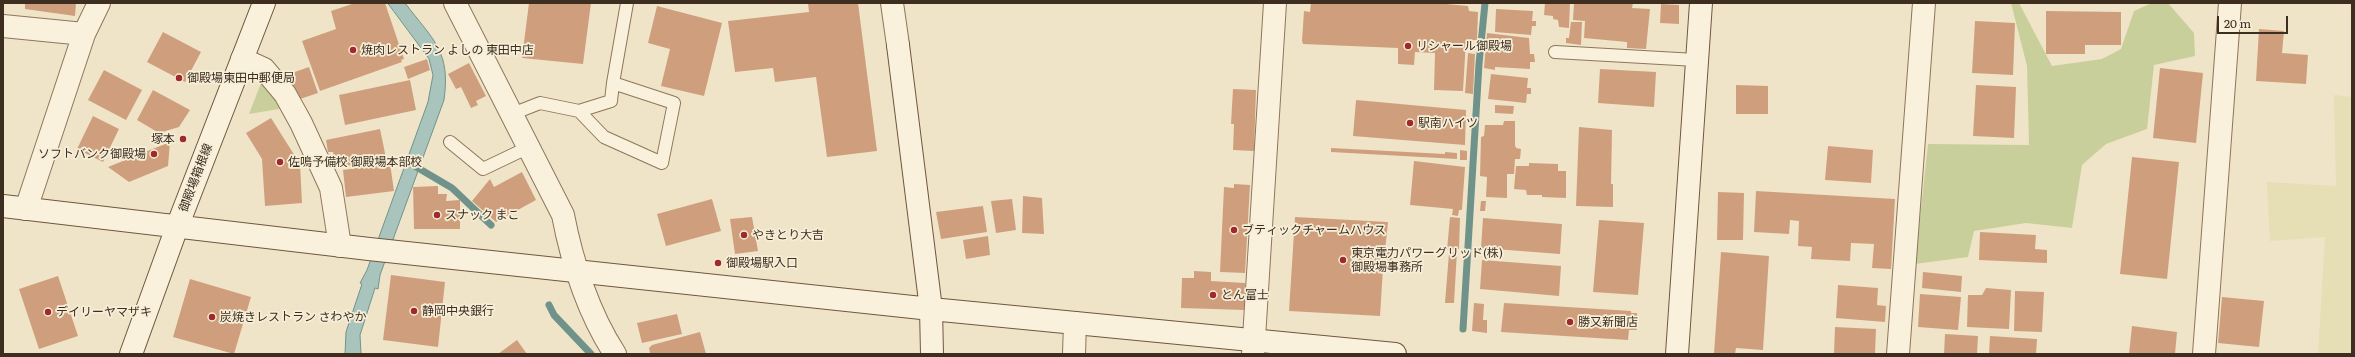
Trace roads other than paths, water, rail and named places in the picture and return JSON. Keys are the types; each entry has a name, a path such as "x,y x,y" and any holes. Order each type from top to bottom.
{"street":[{"path":"26,209 84,34 98,3"},
{"name":"御殿場箱根線","path":"131,354 177,227 264,3"},
{"path":"455,3 563,215 568,242 603,335 615,354"},
{"path":"892,3 931,308 932,354"},
{"path":"1254,347 1275,3"},
{"path":"1677,354 1701,3"},
{"path":"1898,354 1924,3"},
{"path":"2204,354 2230,3"},
{"path":"3,26 84,34"},
{"path":"242,59 264,69 285,94 301,123 331,188 340,246"},
{"path":"3,206 392,252 1075,323 1254,347 1395,354"},
{"path":"1074,354 1075,323"}],"lane":[{"path":"512,114 540,102 579,111 611,101 627,3"},
{"path":"1554,52 1696,60"},
{"path":"579,111 604,137 662,163 674,103 613,83"},
{"path":"450,142 483,169 529,147"}],"water":[{"path":"388,3 405,3 438,47 445,69 444,100 380,275 378,289 375,288 360,335 361,354 345,354 346,332 362,284 360,283 367,270 428,102 433,75 429,59"}],"waterway":[{"path":"1463,329 1479,64 1485,3"},
{"path":"413,165 452,188 491,225"},
{"path":"549,305 554,315 591,354"}],"place":[{"name":"リシャール御殿場","path":"1408,46"},
{"name":"焼肉レストラン よしの 東田中店","path":"353,50"},
{"name":"御殿場東田中郵便局","path":"179,78"},
{"name":"駅南ハイツ","path":"1410,123"},
{"name":"塚本","path":"183,139"},
{"name":"ソフトバンク御殿場","path":"154,154"},
{"name":"佐鳴予備校 御殿場本部校","path":"280,162"},
{"name":"スナック まこ","path":"437,215"},
{"name":"ブティックチャームハウス","path":"1234,230"},
{"name":"やきとり大吉","path":"744,235"},
{"name":"東京電力パワーグリッド(株) 御殿場事務所","path":"1343,260"},
{"name":"御殿場駅入口","path":"718,263"},
{"name":"とん富士","path":"1213,295"},
{"name":"静岡中央銀行","path":"414,311"},
{"name":"デイリーヤマザキ","path":"48,312"},
{"name":"炭焼きレストラン さわやか","path":"212,317"},
{"name":"勝又新聞店","path":"1570,322"}]}
